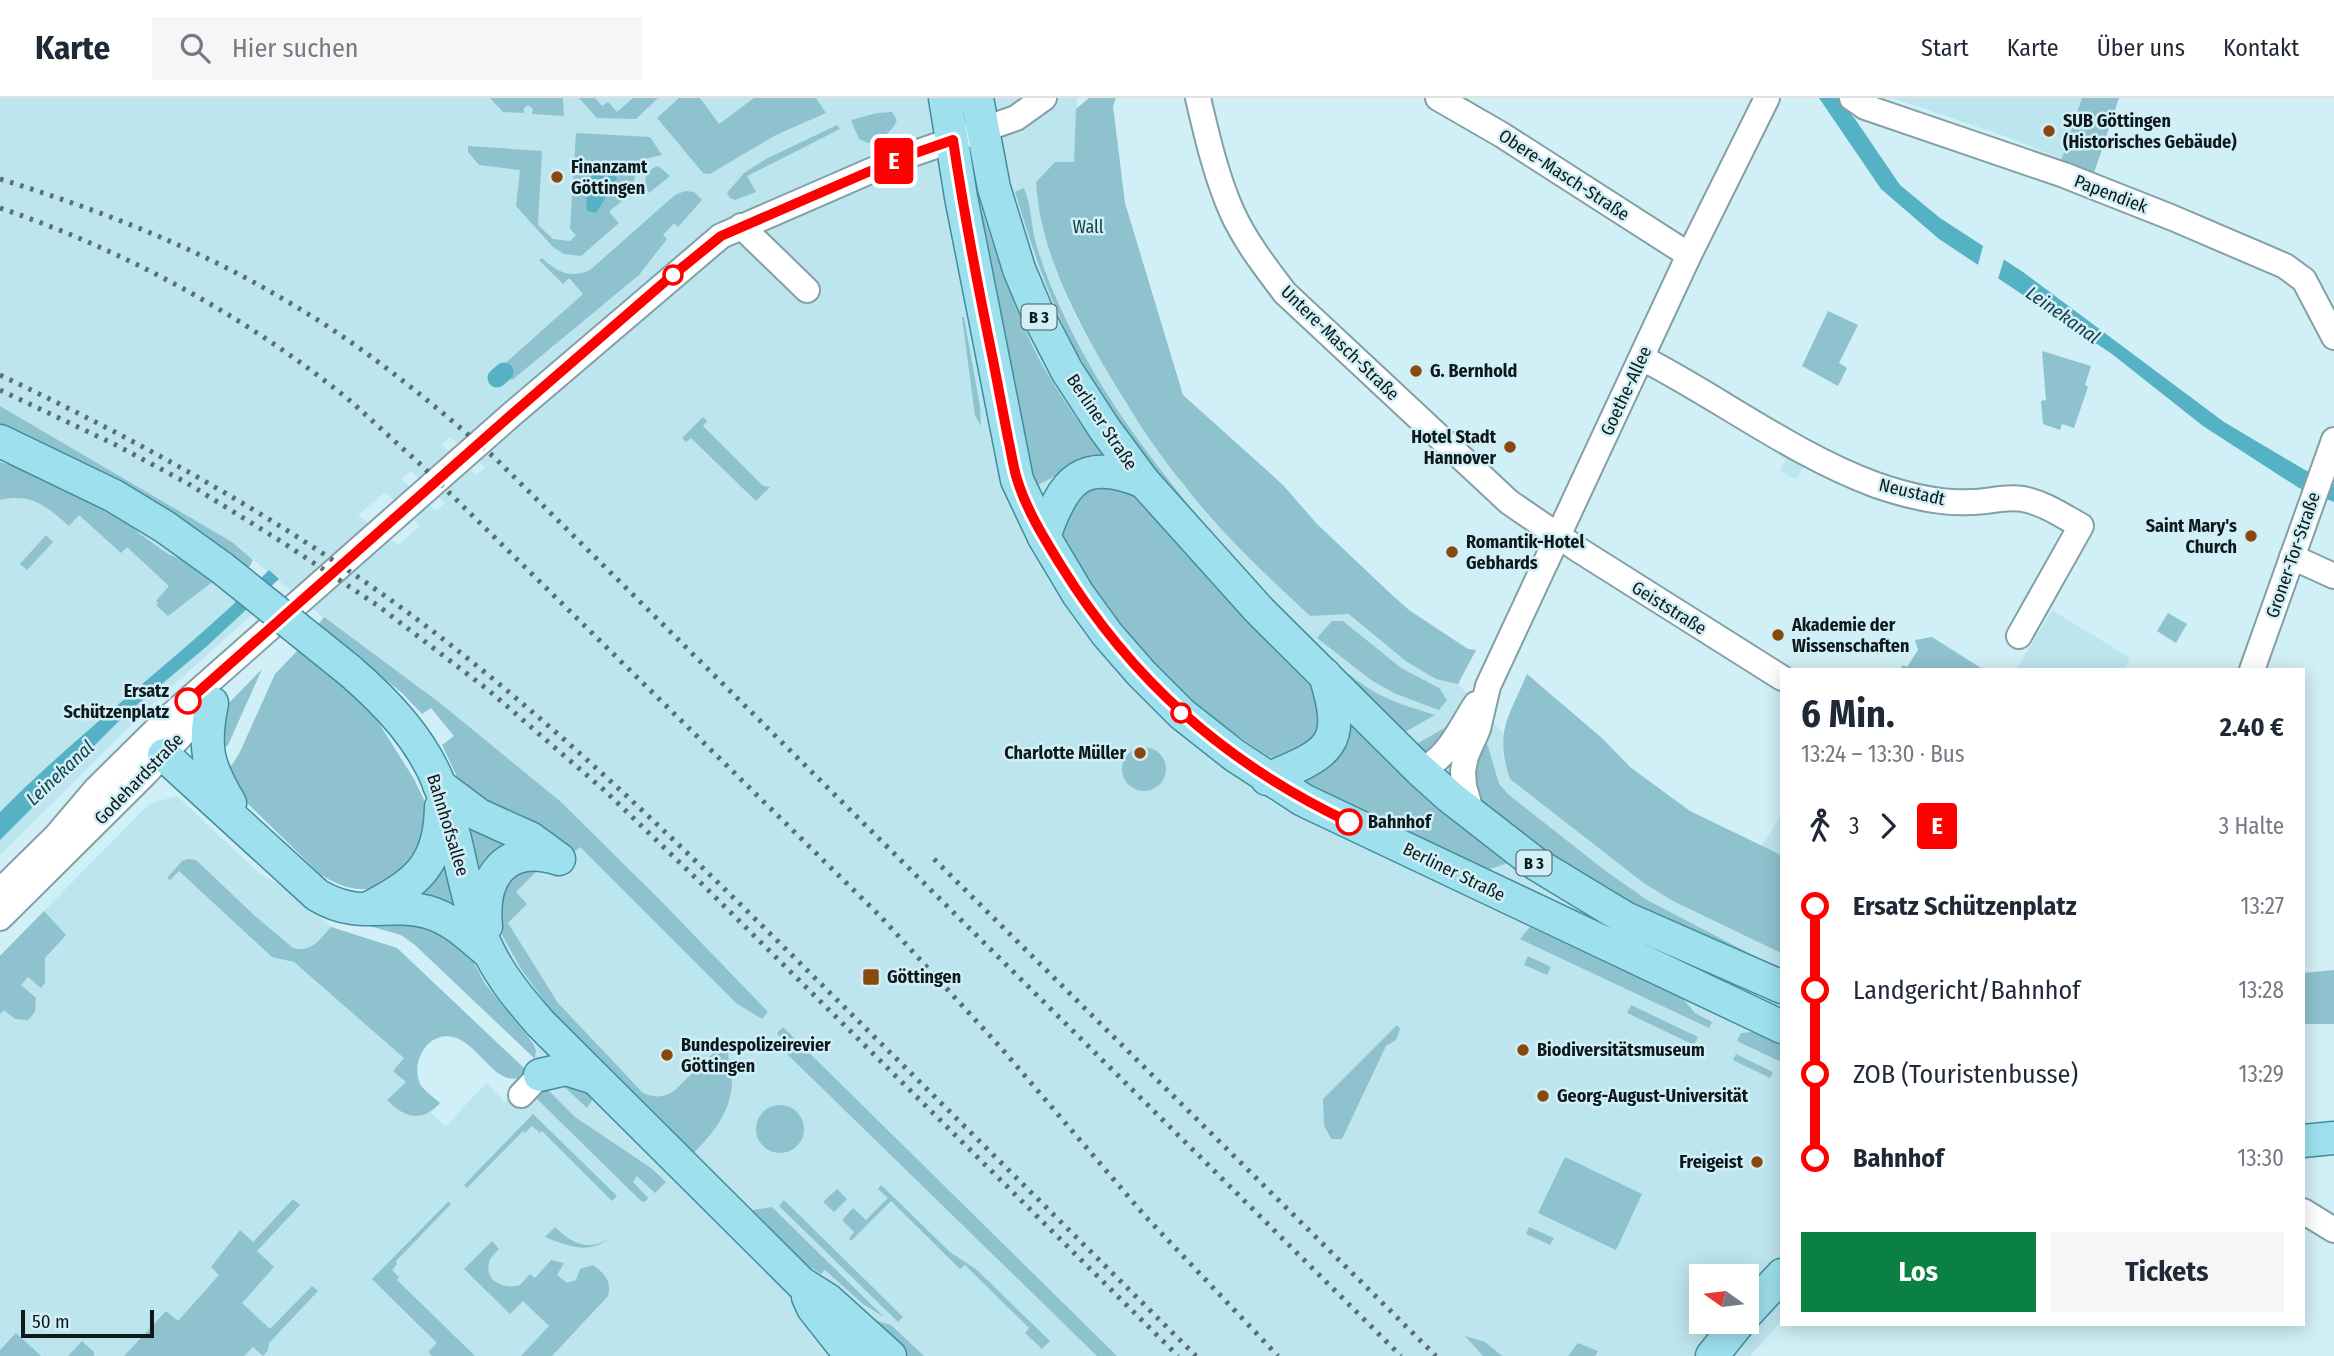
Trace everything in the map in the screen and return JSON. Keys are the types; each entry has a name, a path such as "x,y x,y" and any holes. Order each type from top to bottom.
{"main road":[{"name":"Berliner Straße","path":"945,98 961,197 1017,480 1044,537 1100,624 1141,673 1182,714 1268,779 1303,800 1780,1026"},
{"name":"Berliner Straße","path":"981,115 998,200 1019,269 1039,317 1067,371 1144,482 1260,611 1420,770 1536,864 1625,918 1780,986"},
{"name":"Bahnhofsallee","path":"5,446 114,496 165,527 222,568 373,691 413,738 439,785 473,911 490,955 512,991 540,1023 802,1283 828,1300 890,1356"},
{"path":"1044,537 1053,510 1071,482 1102,472 1120,473 1144,482"},
{"path":"1268,779 1310,761 1328,744 1335,726 1335,715 1324,673"},
{"path":"212,703 207,725 207,752 219,786 244,825"},
{"path":"155,747 244,825 317,895 343,907 409,909 434,914 455,925 490,955"},
{"path":"367,909 408,886 428,863 440,824 439,785"},
{"path":"439,785 479,815 536,841 559,859 544,855 523,856 506,862 494,874 485,904 490,955"},
{"path":"540,1023 547,1055 545,1066 530,1085 566,1069 595,1078"},
{"path":"2305,1119 2334,1117"},
{"path":"2305,1141 2334,1138"},
{"path":"1759,1300 1780,1277"},
{"name":"Bahnhofsallee","path":"802,1283 813,1308 851,1356"},
{"path":"1712,1356 1730,1334"}],"street":[{"path":"981,115 1030,98"},
{"path":"981,115 1016,118 1044,98"},
{"name":"Untere-Masch-Straße","path":"1198,98 1220,181 1233,214 1264,266 1285,293 1509,502 1557,536"},
{"name":"Obere-Masch-Straße","path":"1438,98 1502,135 1689,255"},
{"name":"Goethe-Allee","path":"1420,770 1434,765 1443,757 1488,686 1689,255 1767,98"},
{"name":"Papendiek","path":"1852,98 1865,107 2104,191 2285,266 2304,280 2334,337"},
{"name":"Godehardstraße","path":"0,918 155,747 299,602 668,279 721,236 952,135 981,115"},
{"name":"Godehardstraße","path":"668,279 716,230 733,219 846,170 952,135"},
{"path":"741,226 807,290"},
{"name":"Neustadt","path":"1642,358 1815,457 1877,485 1899,492 1955,502 2003,497 2027,499 2081,526 2019,636"},
{"name":"Groner-Tor-Straße","path":"2253,668 2334,440"},
{"name":"Geiststraße","path":"1557,536 1780,677"},
{"path":"2292,557 2334,576"},
{"name":"Godehardstraße","path":"0,891 56,836 96,789 212,703 281,627 299,602"},
{"name":"Goethe-Allee","path":"1472,814 1463,771 1466,756 1478,729 1488,686"},
{"path":"2305,1212 2334,1230"}],"shaded area":[{"path":"0,98 1077,98 1075,162 1036,182 1044,232 1056,271 1075,316 1125,403 1185,487 1407,662 1436,679 1458,684 1503,733 1503,756 1511,779 1645,884 1673,901 1780,953 1780,1322 1750,1356 0,1356 0,956 149,804 177,796 259,873 284,887 331,927 397,948 529,1072 536,1050 500,931 508,873 449,721 232,542 0,406","holes":["450,437 485,467 476,475 442,445","411,471 445,503 436,511 401,479","385,492 420,526 398,545 358,515","447,1036 464,1041 499,1074 514,1079 527,1076 505,1102 486,1083 446,1126 431,1113 440,1103 421,1086 417,1062 425,1047 434,1040"]},
{"name":"SUB Göttingen (Historisches Gebäude)","path":"1893,98 2119,98 2094,173 2013,139"},
{"path":"1789,454 1805,464 1796,480 1780,470"},
{"path":"0,462 112,506 255,612 152,704 0,855"},
{"path":"2052,610 2130,658 2124,668 2017,668"},
{"path":"1780,817 1780,855 1762,846"}],"green space":[{"path":"490,98 563,98 564,116 532,114 533,109 528,105 524,108 524,113 503,112"},
{"path":"579,98 595,98 602,106 608,102 617,112 633,98 658,98 636,119 597,118"},
{"path":"679,98 700,98 719,124 754,98 816,98 826,113 776,135 710,174 703,173 657,118"},
{"name":"Wall","path":"1089,98 1116,98 1113,106 1125,203 1183,395 1283,485 1317,524 1409,610 1468,649 1476,650 1458,684 1436,679 1407,662 1348,614 1310,616 1260,569 1198,503 1130,409 1067,297 1050,252 1039,206 1036,182 1055,162 1074,162 1076,109"},
{"path":"2082,98 2119,98 2094,173 2061,161"},
{"path":"892,112 897,120 889,132 868,143 859,139 851,120"},
{"path":"837,125 840,129 747,176 756,192 735,200 730,198 727,193 744,173 766,159"},
{"path":"576,133 650,137 662,155 639,163 630,192 609,212 619,223 581,256 564,254 553,247 516,206 520,170 479,165 468,152 468,146 542,151 538,225 553,239 570,241 576,235 570,229"},
{"path":"658,166 670,176 649,193 646,177"},
{"path":"1024,188 1038,251 1068,324 1123,419 1167,478 1267,596 1334,663 1371,690 1435,715 1398,736 1283,614 1224,550 1146,457 1094,382 1058,313 1039,266 1015,192"},
{"path":"685,191 694,192 702,200 678,227 674,223 663,235 667,239 639,275 512,380 500,368 583,294 569,278 563,284 539,260 542,258 565,273 577,274 590,270 675,195"},
{"path":"979,201 1003,273 1031,343 1074,415 1104,456 1032,488 974,203"},
{"path":"1828,311 1858,325 1839,363 1847,368 1838,386 1802,366"},
{"path":"962,317 980,407 981,426 975,416"},
{"path":"2042,351 2091,366 2085,385 2088,387 2074,428 2062,424 2060,430 2043,424 2041,401 2046,400"},
{"path":"0,406 232,542 253,560 247,571 0,431"},
{"path":"703,417 707,421 703,426 763,486 770,487 756,501 691,438 686,442 682,438"},
{"path":"0,462 30,471 112,506 140,534 168,554 201,568 215,580 168,616 156,605 156,601 169,586 127,547 121,553 79,515 69,526 38,503 21,498 0,500"},
{"path":"1097,485 1131,493 1304,678 1318,702 1320,718 1313,745 1277,758 1268,756 1188,702 1130,649 1064,542 1061,530 1071,500"},
{"path":"46,535 53,542 27,570 20,564"},
{"path":"2168,613 2187,624 2176,643 2157,631"},
{"path":"324,617 440,703 561,802 768,1012 762,1019 736,1003 580,847 570,856 508,818 459,781 442,745 454,736 431,708 422,714 402,693 339,642 365,701 414,779 425,802 426,811 419,857 388,883 375,888 350,888 320,874 242,798 223,768 232,765 240,752 275,674"},
{"path":"1332,621 1343,621 1401,668 1439,688 1447,700 1439,710 1396,694 1371,680 1317,638"},
{"path":"1932,637 1981,668 1901,668 1903,665 1907,667 1918,650 1915,640"},
{"path":"262,669 228,745 222,750 216,739 226,706"},
{"path":"1527,674 1603,739 1630,767 1690,811 1780,855 1780,953 1673,901 1645,884 1510,779 1503,749 1509,714"},
{"path":"1348,713 1514,861 1478,873 1300,785 1301,778"},
{"path":"1446,727 1454,727 1425,755 1410,748"},
{"path":"1482,739 1488,746 1499,784 1509,795 1647,900 1764,961 1764,965 1657,924 1482,810 1474,794 1472,761"},
{"path":"1144,747 1160,753 1166,769 1160,785 1144,791 1128,785 1122,769 1128,753"},
{"path":"456,802 530,840 483,892"},
{"path":"439,842 464,912 397,896"},
{"path":"196,860 293,948 310,947 331,927 397,948 529,1073 517,1078 507,1078 459,1039 440,1037 427,1045 417,1068 420,1084 440,1103 420,1116 400,1111 387,1100 406,1082 393,1071 404,1058 294,962 272,957 179,871 170,880 167,878 182,861"},
{"path":"545,863 516,892 527,904 508,923 558,1003 643,1093 660,1096 671,1093 727,1040 730,1044 728,1056 732,1077 729,1100 714,1130 691,1156 569,1035 521,969 500,931 502,880"},
{"path":"44,911 66,935 45,958 45,983 41,988 28,977 21,985 36,998 35,1012 28,1020 15,1019 4,1010 0,1014 0,956"},
{"path":"410,919 463,943 486,985 533,1043 536,1050 535,1059 415,945 401,935 359,923"},
{"path":"1530,927 1683,999 1695,1013 1712,1022 1709,1028 1520,939"},
{"path":"1528,956 1551,967 1547,975 1524,965"},
{"path":"2334,970 2334,1024 2305,1024 2305,973"},
{"path":"1631,1005 1698,1037 1694,1045 1627,1013"},
{"path":"1397,1025 1400,1029 1396,1040 1386,1046 1342,1139 1331,1139 1324,1125 1323,1099"},
{"path":"783,1027 1117,1356 1097,1356 787,1054 784,1041 777,1033"},
{"path":"1753,1032 1780,1045 1780,1062 1737,1041 1741,1033"},
{"path":"1736,1054 1773,1072 1770,1078 1733,1060"},
{"path":"556,1079 577,1080 593,1099 587,1108"},
{"path":"544,1086 575,1117 651,1168 666,1182 655,1193 637,1176 633,1182 648,1198 645,1202 641,1201 534,1096"},
{"path":"780,1105 797,1112 804,1129 797,1146 780,1153 763,1146 756,1129 763,1112"},
{"path":"533,1114 617,1196 612,1201 542,1131 540,1133 532,1126 525,1133 523,1131 467,1188 464,1185"},
{"path":"1565,1157 1642,1194 1616,1250 1538,1213"},
{"path":"881,1185 950,1252 977,1270 1050,1341 1042,1349 1025,1333 1029,1328 965,1265 960,1269 891,1201 851,1241 849,1239 854,1232 842,1220 853,1208 866,1220 888,1198 878,1189"},
{"path":"837,1189 847,1199 834,1212 823,1202"},
{"path":"293,1199 300,1205 257,1251 274,1267 242,1303 270,1329 312,1286 318,1291 269,1343 263,1356 253,1347 244,1356 124,1356 166,1311 178,1321 219,1275 211,1267 240,1230 253,1242"},
{"path":"784,1200 903,1317 898,1322 779,1206"},
{"path":"448,1202 451,1204 396,1261 397,1264 392,1270 399,1277 397,1280 475,1356 432,1356 428,1352 437,1343 372,1279"},
{"path":"772,1207 884,1317 863,1304 825,1270 821,1274 791,1255 749,1213"},
{"path":"555,1227 569,1239 590,1245 615,1235 606,1241 597,1245 581,1248 545,1237"},
{"path":"1529,1227 1554,1238 1550,1245 1526,1234"},
{"path":"492,1241 499,1249 491,1259 488,1270 493,1280 503,1285 520,1285 530,1274 535,1278 551,1260 564,1263 557,1275 567,1283 576,1280 580,1269 593,1265 606,1278 608,1296 552,1356 521,1356 549,1326 523,1301 510,1314 464,1269"},
{"path":"862,1310 877,1321 891,1325 924,1356 903,1356"},
{"path":"16,1333 41,1356 0,1356 0,1350"},
{"path":"1465,1336 1485,1342 1502,1356 1483,1356"},
{"path":"82,1341 94,1352 94,1356 68,1356"},
{"path":"1578,1343 1598,1351 1595,1356 1568,1356"}],"water":[{"path":"1819,98 1837,98 1855,119 1900,185 1940,218 2023,272 2224,422 2334,484 2334,502 2299,488 2203,426 2112,354 1939,239 1881,189"},
{"path":"602,162 608,163 617,179 596,213 587,211 587,191 593,171"},
{"path":"269,570 279,579 206,647 126,714 0,840 0,812 32,780 203,632"}],"pier":[{"path":"1983,246 2004,259 1998,279 1978,265"}],"waterway":[{"name":"Leinekanal","path":"497,378 504,372"}],"railway":[{"path":"0,179 145,231 249,280 339,334 445,415 495,458 1401,1356"},
{"path":"0,208 93,244 182,288 267,340 357,407 419,463 881,917 1002,1049 1145,1216 1278,1356"},
{"path":"0,375 173,463 284,528 391,600 493,679 589,762 682,848 1196,1356"},
{"path":"0,390 116,445 187,483 377,605 487,689 604,790 700,882 1178,1356"},
{"path":"934,859 1436,1356"}],"bus line":[{"name":"E","path":"188,701 511,415 721,236 898,159 953,140 961,197 1017,480 1044,537 1078,594 1107,634 1182,714 1268,779 1303,800 1349,822"}],"place":[{"name":"SUB Göttingen (Historisches Gebäude)","path":"2049,131"},
{"name":"Finanzamt Göttingen","path":"557,177"},
{"name":"G. Bernhold","path":"1416,371"},
{"name":"Hotel Stadt Hannover","path":"1510,447"},
{"name":"Saint Mary's Church","path":"2251,536"},
{"name":"Romantik-Hotel Gebhards","path":"1452,552"},
{"name":"Akademie der Wissenschaften","path":"1778,635"},
{"name":"Ersatz Schützenplatz","path":"188,701"},
{"name":"Charlotte Müller","path":"1140,753"},
{"name":"Bahnhof","path":"1349,822"},
{"name":"Göttingen","path":"871,977"},
{"name":"Biodiversitätsmuseum","path":"1523,1050"},
{"name":"Bundespolizeirevier Göttingen","path":"667,1055"},
{"name":"Georg-August-Universität","path":"1543,1096"},
{"name":"Freigeist","path":"1757,1162"}]}
